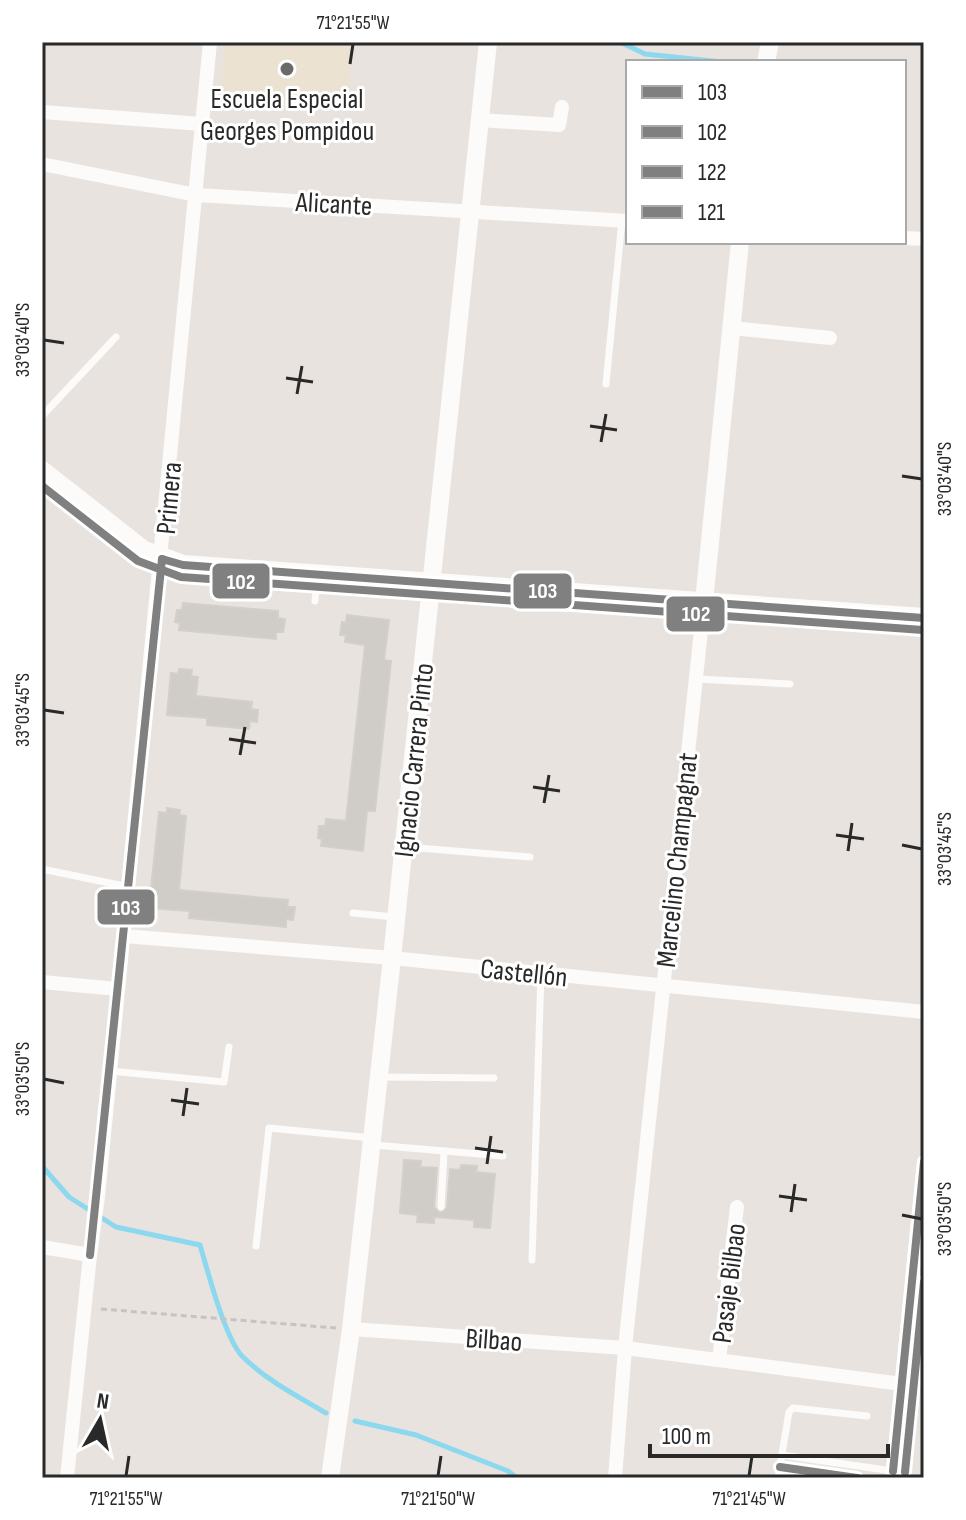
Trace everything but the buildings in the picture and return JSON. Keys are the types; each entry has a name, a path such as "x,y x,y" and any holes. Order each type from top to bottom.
{"main road":[{"path":"42,471 132,542 162,559 183,565 924,618"}],"street":[{"name":"Primera","path":"67,1478 162,559 210,42"},
{"name":"Ignacio Carrera Pinto","path":"330,1478 351,1329 397,917 488,42"},
{"path":"480,120 559,125 562,107"},
{"path":"42,112 202,124"},
{"name":"Alicante","path":"42,164 196,195 625,221"},
{"name":"Marcelino Champagnat","path":"615,1478 625,1348 740,244"},
{"path":"732,328 830,338"},
{"name":"Castellón","path":"124,936 392,958 924,1012"},
{"path":"42,982 118,989"},
{"path":"893,1474 924,1162"},
{"name":"Pasaje Bilbao","path":"719,1360 737,1207"},
{"path":"42,1247 90,1255"},
{"name":"Bilbao","path":"351,1329 625,1348 902,1384"}],"lane":[{"path":"606,384 625,221"},
{"path":"42,416 116,337"},
{"path":"315,601 317,576"},
{"path":"696,679 790,684"},
{"path":"404,847 530,857"},
{"path":"42,869 129,887"},
{"path":"353,913 397,917"},
{"path":"532,1260 541,973"},
{"path":"110,1071 224,1082 229,1047"},
{"path":"379,1077 494,1078"},
{"path":"256,1246 269,1128 503,1156"},
{"path":"441,1207 444,1151"},
{"path":"778,1478 789,1412 793,1408 867,1416"},
{"path":"782,1455 893,1474"}],"path":[{"path":"85,1307 351,1329"}],"shaded area":[{"name":"Escuela Especial Georges Pompidou","path":"226,42 353,42 347,107 220,96"}],"waterway":[{"path":"620,42 645,54 703,60"},
{"path":"42,1166 69,1197 116,1227 200,1245 223,1320 242,1356 271,1380 326,1413"},
{"path":"355,1421 416,1435 508,1471 517,1478"}],"transit line":[{"name":"102","path":"42,486 138,561 181,577 923,630"},
{"name":"103","path":"162,559 183,565 924,618"},
{"name":"103","path":"90,1255 162,559"},
{"name":"122","path":"893,1471 924,1162"},
{"name":"102","path":"905,1472 924,1282"},
{"name":"121","path":"780,1467 857,1478"}],"place":[{"name":"Escuela Especial Georges Pompidou","path":"287,69"}]}
